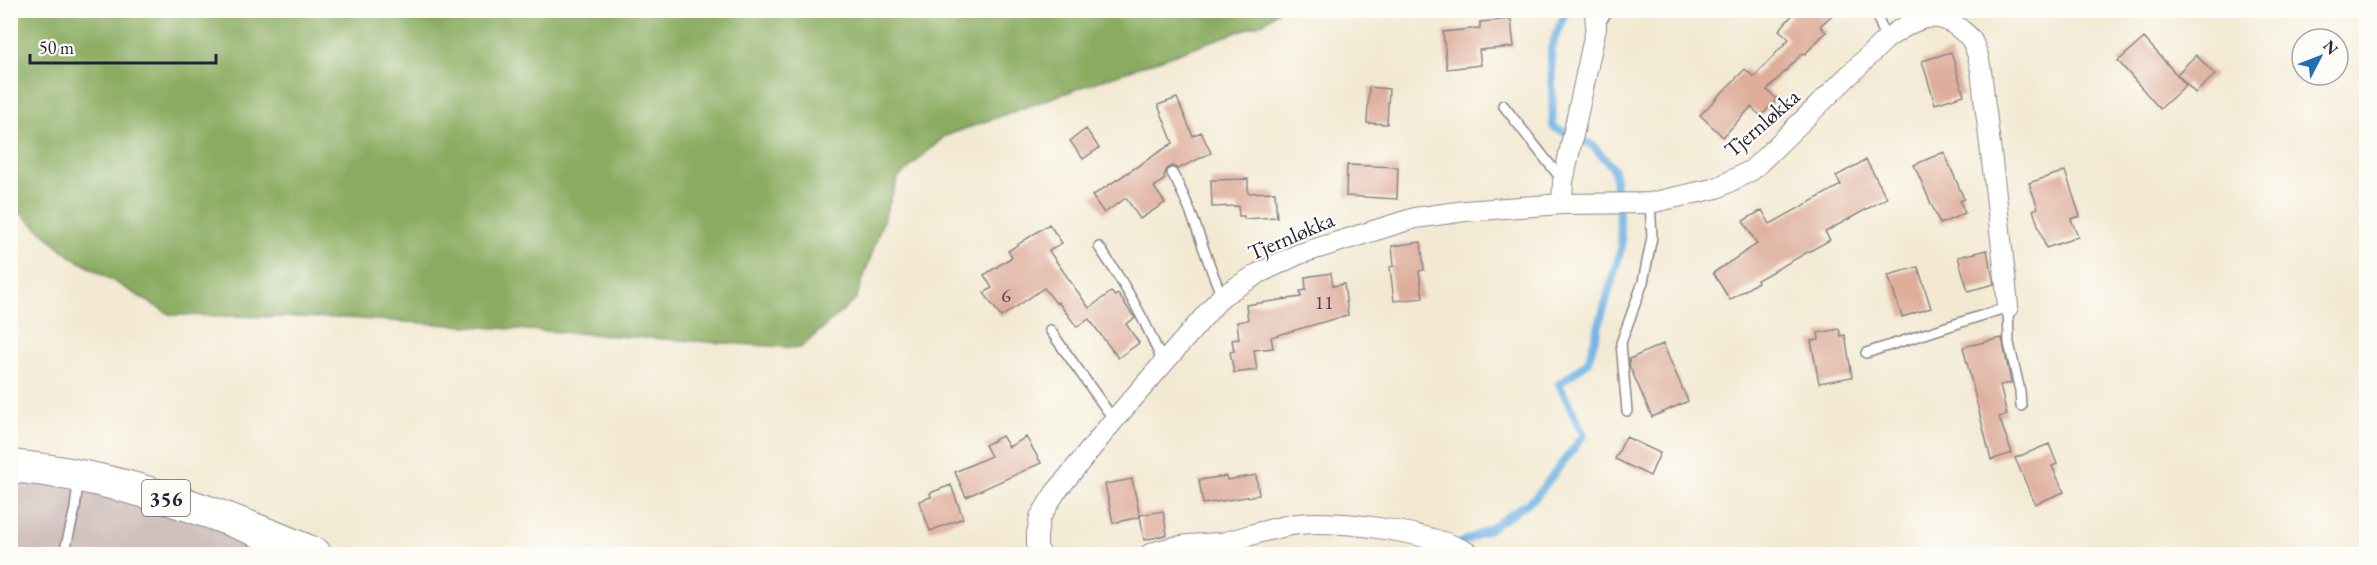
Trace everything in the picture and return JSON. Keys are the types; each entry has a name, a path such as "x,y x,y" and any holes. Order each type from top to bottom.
{"main road":[{"name":"356","path":"10,466 78,476 192,506 315,555"}],"street":[{"name":"Tjernløkka","path":"1041,555 1037,549 1036,534 1040,517 1055,493 1114,420 1222,296 1259,273 1299,254 1415,218 1465,211 1562,204 1650,204 1718,188 1752,170 1886,39 1910,22 1928,16 1942,18 1954,24 1972,39 1979,61 2008,307"},
{"path":"1562,204 1563,182 1596,19"},
{"path":"1150,555 1164,549 1183,546 1222,549 1298,524 1360,526 1419,536 1463,550 1470,555"}],"lane":[{"path":"1596,19 1609,10"},
{"path":"1875,10 1886,39"},
{"path":"1503,105 1563,182"},
{"path":"1172,173 1197,229 1222,296"},
{"path":"1628,411 1621,343 1643,282 1652,237 1650,204"},
{"path":"1099,247 1127,290 1163,364"},
{"path":"1866,353 2008,307 2009,343 2021,406"},
{"path":"1050,330 1114,420"},
{"path":"64,555 75,509 78,476"}],"shaded area":[{"path":"10,476 59,484 212,526 298,554 11,554"}],"green space":[{"path":"11,10 1278,11 1265,22 945,136 898,178 856,299 800,348 347,318 171,315 70,256 11,205"}],"building":[{"path":"1797,10 1838,10 1820,26 1826,32 1767,90 1777,99 1761,116 1751,107 1723,137 1700,115 1745,69 1754,77 1789,39 1779,30"},
{"path":"1511,19 1514,47 1479,50 1481,65 1447,69 1443,32 1480,28 1480,22"},
{"path":"2144,38 2186,85 2160,109 2118,61"},
{"path":"1951,52 1964,95 1935,104 1922,61"},
{"path":"2196,55 2215,75 2195,93 2177,74"},
{"path":"1369,87 1389,89 1387,124 1367,123"},
{"path":"1177,98 1193,136 1201,132 1211,153 1178,169 1172,166 1167,169 1165,179 1154,187 1165,203 1140,219 1126,198 1104,213 1092,196 1173,143 1158,105"},
{"path":"1086,129 1099,148 1083,159 1070,141"},
{"path":"1944,152 1964,199 1960,201 1965,213 1940,224 1914,165"},
{"path":"1866,160 1887,198 1825,232 1830,240 1757,280 1758,282 1730,300 1713,273 1757,244 1743,221 1762,210 1770,224 1841,185 1836,176"},
{"path":"1347,165 1398,167 1397,199 1346,196"},
{"path":"2065,171 2080,216 2071,219 2078,237 2046,248 2033,210 2038,208 2029,183"},
{"path":"1248,179 1248,193 1275,192 1277,217 1244,219 1244,216 1239,216 1238,206 1212,207 1211,180"},
{"path":"1049,224 1062,243 1049,251 1089,308 1111,292 1115,296 1118,294 1135,318 1126,324 1139,343 1118,358 1089,319 1077,327 1044,288 1001,317 984,293 992,288 984,275 1012,257 1008,251"},
{"path":"1421,242 1424,270 1419,271 1423,298 1394,301 1390,267 1394,266 1392,246"},
{"path":"1987,250 1994,284 1968,291 1958,257"},
{"path":"1918,267 1931,308 1902,317 1888,275"},
{"path":"1331,273 1333,286 1344,284 1348,315 1271,337 1273,348 1254,350 1257,370 1234,373 1230,352 1234,351 1232,340 1239,339 1237,322 1248,320 1246,305 1301,297 1300,291 1306,290 1305,277"},
{"path":"1839,329 1841,336 1845,335 1852,377 1819,383 1811,341 1819,340 1818,333"},
{"path":"2002,338 2011,383 2000,385 2007,415 1999,417 2012,453 1991,460 1963,347"},
{"path":"1663,344 1688,401 1652,417 1630,367 1629,359"},
{"path":"1002,436 1009,447 1026,437 1041,463 966,497 955,472 991,456 985,445"},
{"path":"1626,437 1660,453 1650,476 1615,459"},
{"path":"2049,444 2057,464 2052,466 2064,492 2035,504 2015,458"},
{"path":"1256,475 1259,495 1203,504 1199,480 1226,476 1227,480"},
{"path":"1132,479 1140,517 1113,523 1105,484"},
{"path":"951,485 963,518 930,531 919,501 931,497 930,493"},
{"path":"1163,511 1167,535 1144,540 1140,515"}],"waterway":[{"path":"1439,554 1489,529 1535,498 1584,435 1559,384 1588,362 1622,246 1614,169 1592,145 1553,127 1551,48 1566,10"}]}
